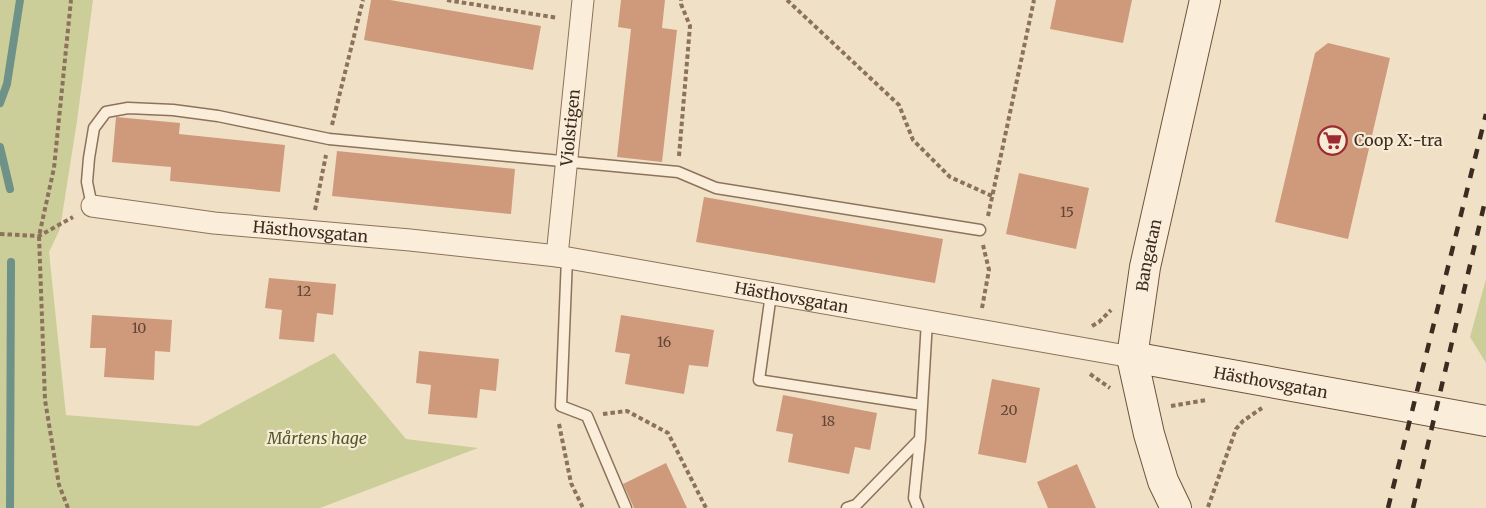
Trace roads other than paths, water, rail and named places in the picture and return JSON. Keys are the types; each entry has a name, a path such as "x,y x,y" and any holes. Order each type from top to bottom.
{"street":[{"name":"Violstigen","path":"562,257 573,20 583,0"},
{"name":"Bangatan","path":"1176,508 1163,481 1149,434 1131,357 1145,267 1205,0"},
{"name":"Hästhovsgatan","path":"92,206 214,223 410,240 562,257 1486,421"}],"lane":[{"path":"92,206 87,182 94,128 106,112 128,108 218,116 329,139 678,172 716,188 980,230"},
{"path":"562,257 561,406 587,416 626,508"},
{"path":"771,294 759,380 922,405"},
{"path":"918,508 914,498 927,321"},
{"path":"847,508 856,505 920,439"}],"waterway":[{"path":"0,103 7,84 20,0"},
{"path":"0,147 10,189"},
{"path":"10,508 11,262"}],"railway":[{"path":"1388,508 1486,114"},
{"path":"1413,508 1486,197"}],"place":[{"name":"Coop X:-tra","path":"1333,140"}],"park label":[{"name":"Mårtens hage","path":"317,438"}]}
